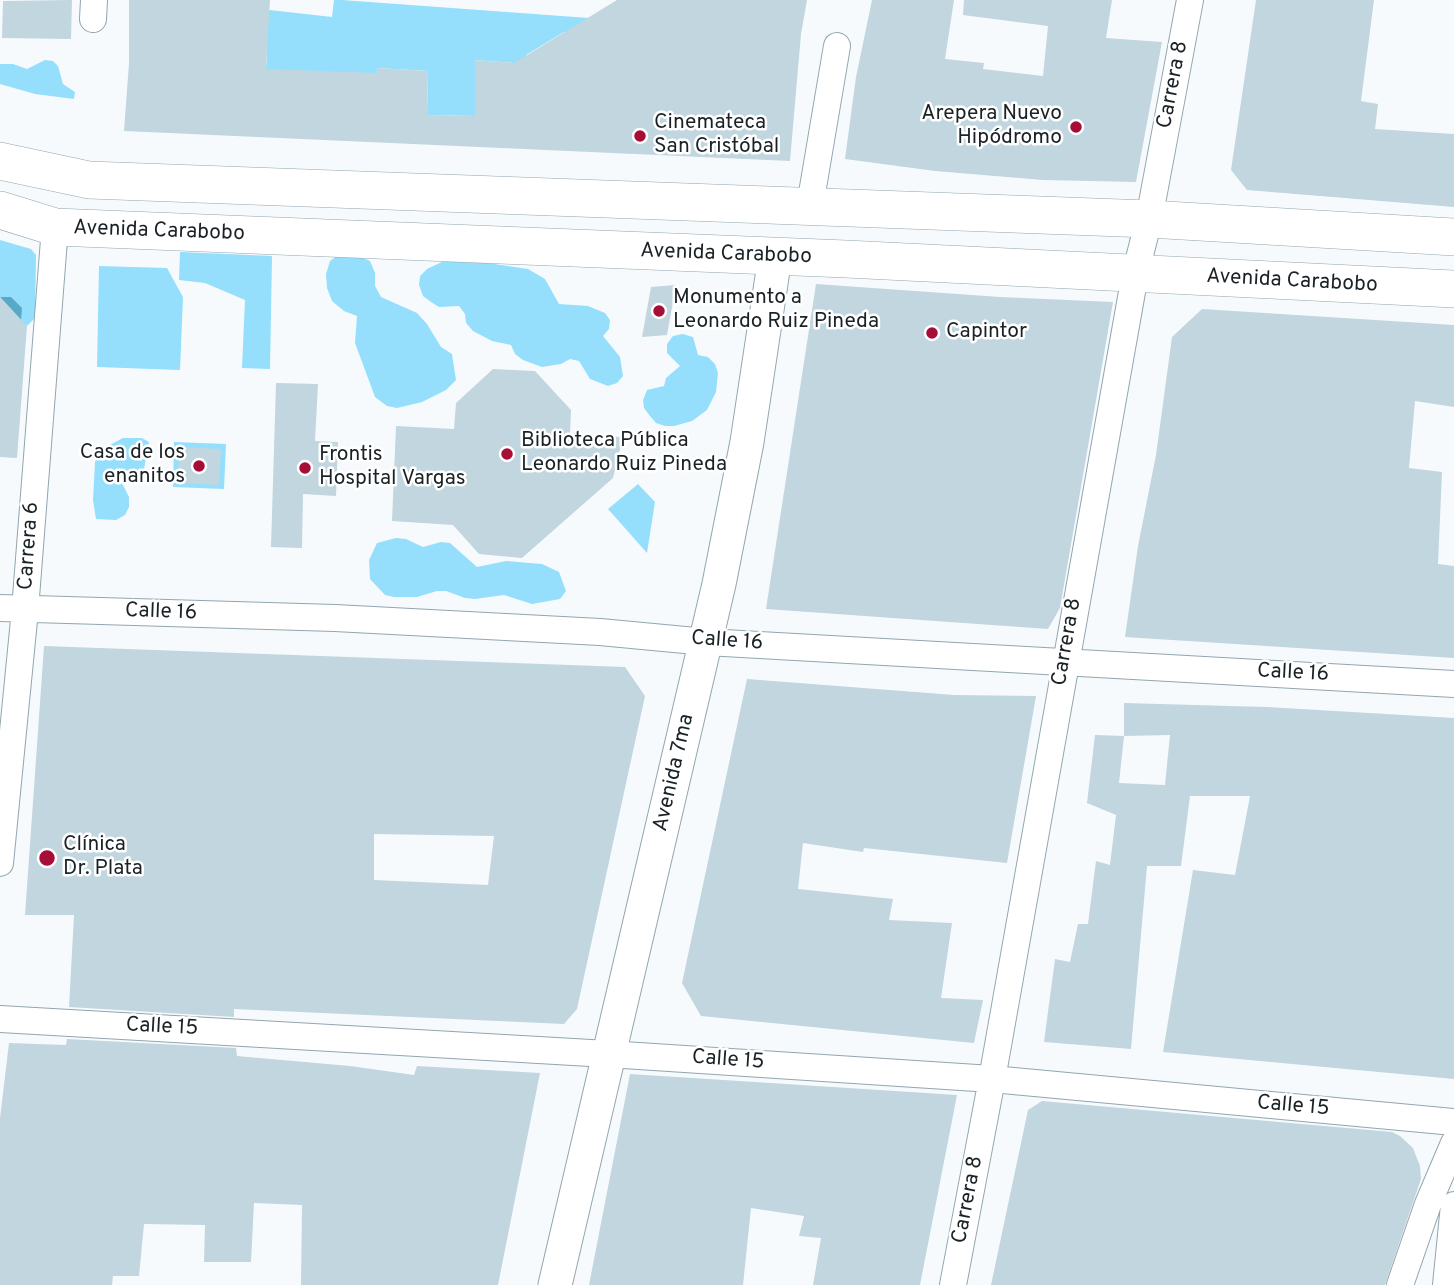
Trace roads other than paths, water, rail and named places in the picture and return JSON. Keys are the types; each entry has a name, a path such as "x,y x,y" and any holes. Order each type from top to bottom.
{"main road":[{"path":"5,159 52,174 89,180 1149,219 1454,237"},
{"path":"742,203 775,257"},
{"name":"Avenida Carabobo","path":"0,210 55,227 1454,289"}],"street":[{"name":"Carrera 8","path":"953,1285 1135,275 1149,219 1190,0"},
{"path":"810,205 837,46"},
{"name":"Carrera 6","path":"0,863 13,609 55,227"},
{"name":"Avenida 7ma","path":"555,1285 706,642 747,442 775,257"},
{"name":"Calle 16","path":"13,609 335,618 600,632 706,642 1065,660 1454,684"},
{"name":"Calle 15","path":"0,1019 992,1079 1454,1122"},
{"path":"1400,1285 1428,1204 1454,1143"},
{"path":"1446,1285 1454,1205"}],"place":[{"name":"Arepera Nuevo Hipódromo","path":"1076,127"},
{"name":"Cinemateca San Cristóbal","path":"640,136"},
{"name":"Monumento a Leonardo Ruiz Pineda","path":"659,311"},
{"name":"Capintor","path":"932,333"},
{"name":"Biblioteca Pública Leonardo Ruiz Pineda","path":"507,454"},
{"name":"Casa de los enanitos","path":"199,466"},
{"name":"Frontis Hospital Vargas","path":"305,468"},
{"name":"Clínica Dr. Plata","path":"47,858"}]}
